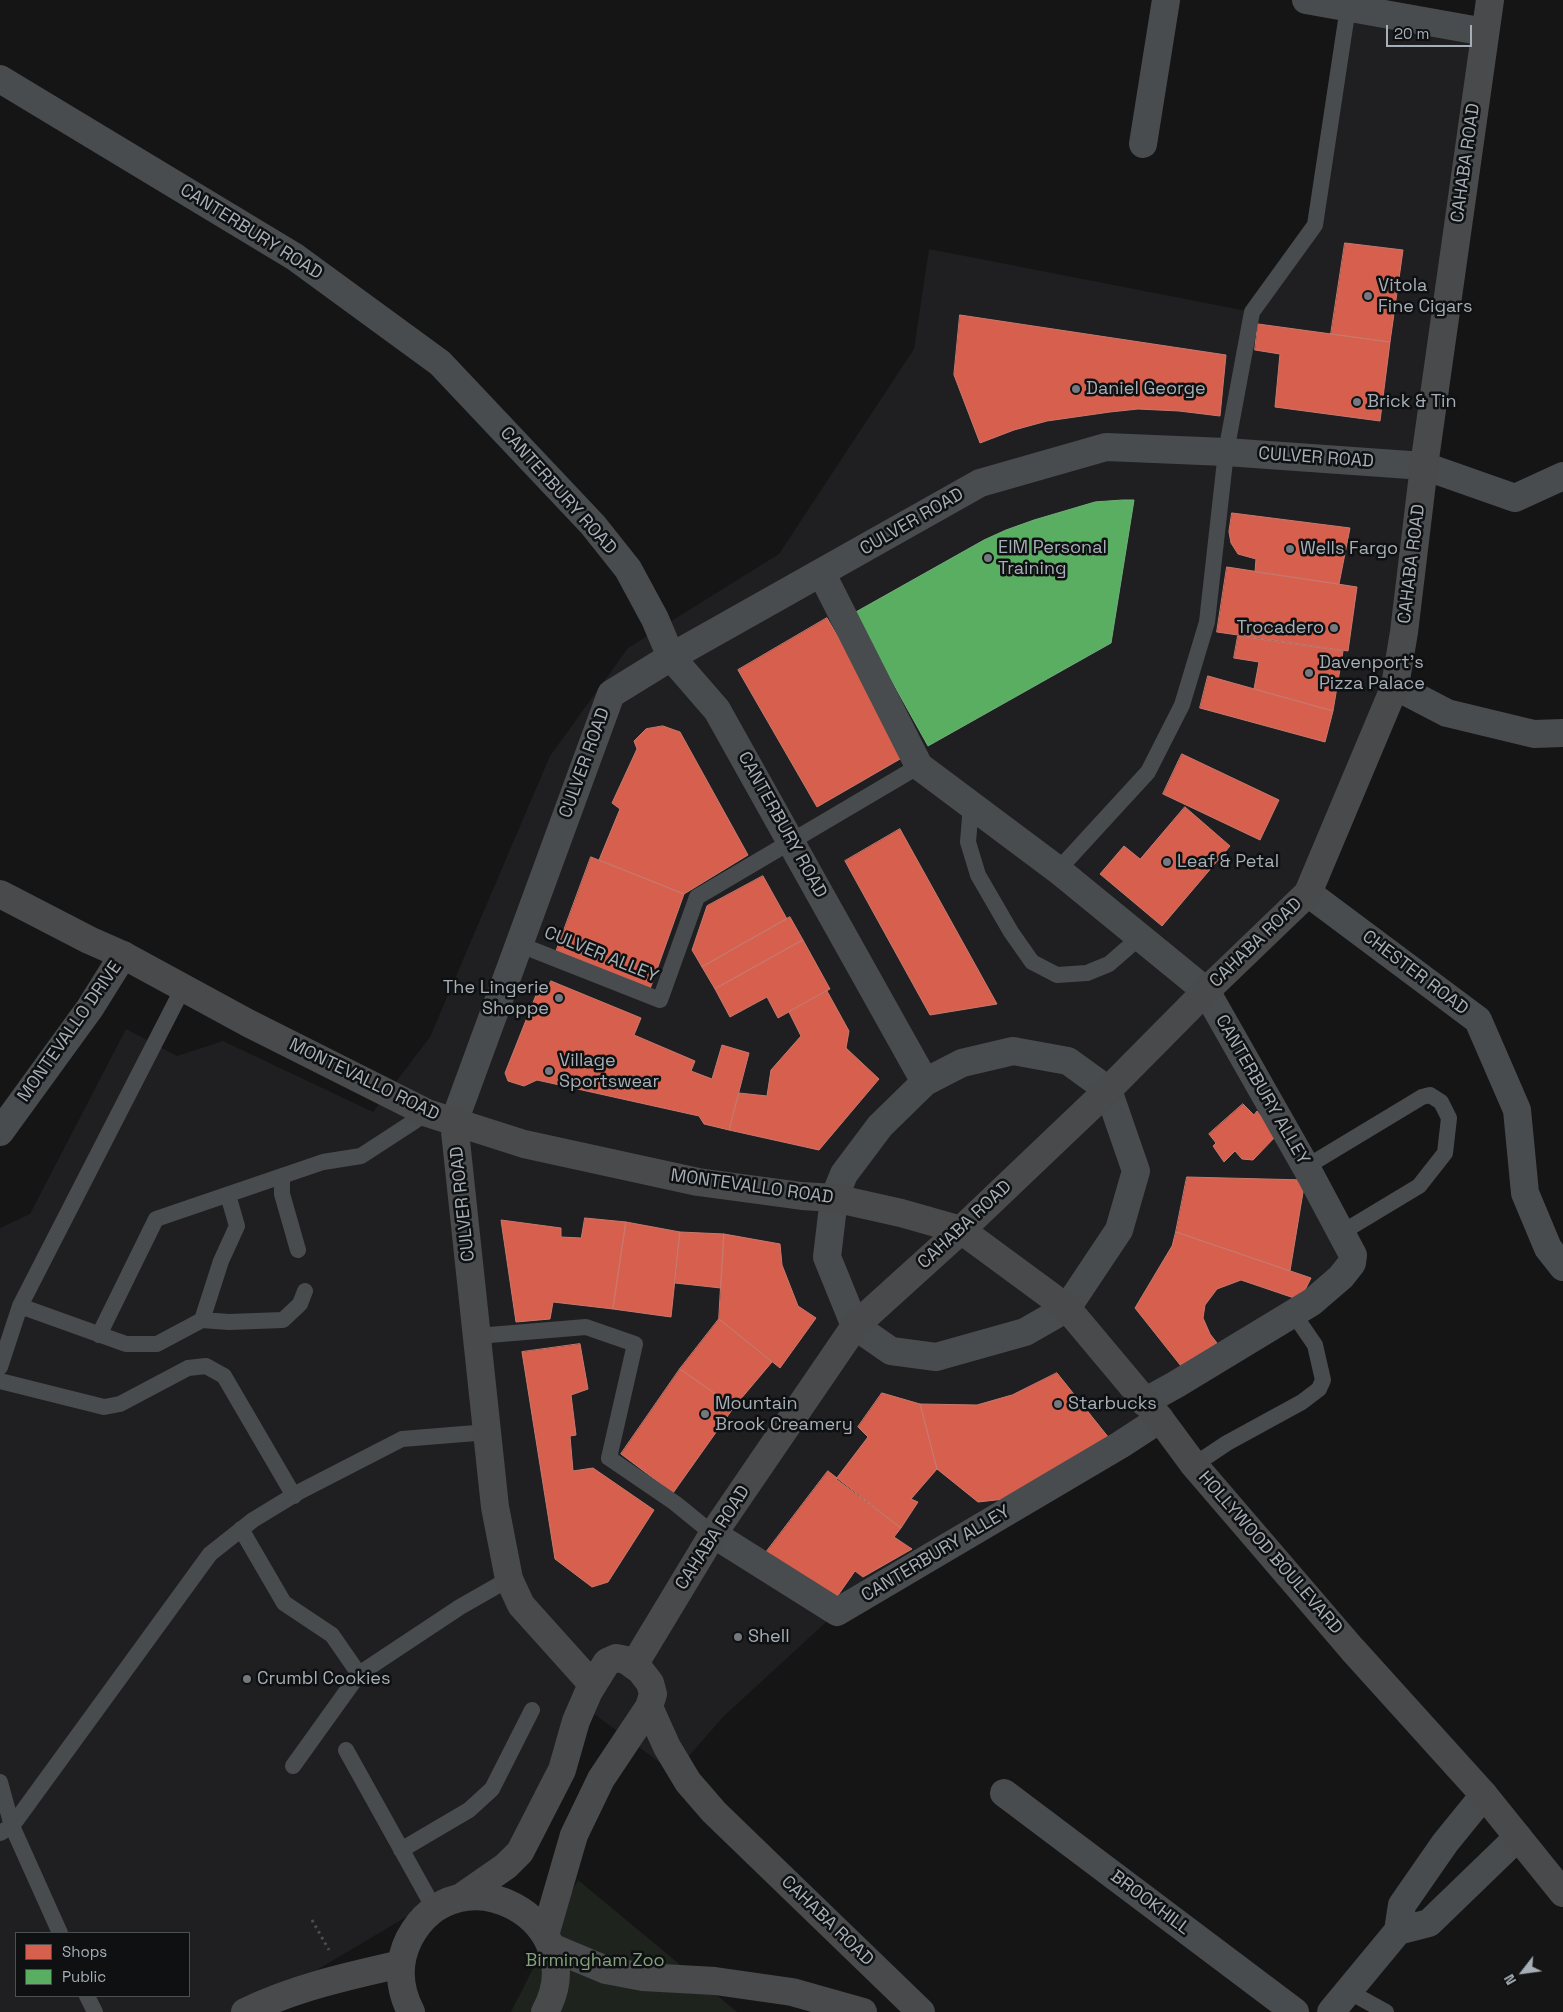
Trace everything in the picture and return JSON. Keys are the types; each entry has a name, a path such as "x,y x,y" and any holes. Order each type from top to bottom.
{"street":[{"path":"1143,144 1166,0"},
{"path":"1306,0 1485,32"},
{"name":"CAHABA ROAD","path":"921,2012 714,1812 688,1782 667,1747 649,1707 652,1694 650,1683 634,1665 713,1534 854,1326 961,1230 1108,1090 1206,991 1308,893 1395,686 1404,632 1424,466 1490,0"},
{"name":"CANTERBURY ROAD","path":"0,79 295,257 440,363 593,525 628,569 655,619 671,657 717,710 925,1082"},
{"name":"CULVER ROAD","path":"592,1684 521,1605 509,1579 495,1507 454,1122 611,694 671,657 822,574 980,483 1106,448 1226,452 1424,466 1515,498 1563,476"},
{"path":"822,574 919,766"},
{"path":"1395,686 1446,713 1534,734 1563,732"},
{"name":"CANTERBURY ALLEY","path":"713,1534 837,1612 1120,1445 1175,1385 1312,1302 1341,1277 1352,1264 1353,1255 1306,1167 1206,991 1058,870 919,766"},
{"name":"CHESTER ROAD","path":"1308,893 1478,1020 1517,1110 1525,1193 1548,1248 1563,1267"},
{"name":"MONTEVALLO ROAD","path":"0,894 123,956 248,1023 427,1113 524,1144 698,1182 802,1196 834,1198 901,1213 961,1230"},
{"name":"MONTEVALLO DRIVE","path":"0,1132 90,1008 123,956"},
{"path":"1013,1051 1068,1061 1108,1090 1136,1171 1119,1230 1066,1308 1025,1332 936,1356 891,1351 854,1326 827,1257 834,1198 844,1174 880,1126 925,1082 962,1063 1013,1051"},
{"name":"HOLLYWOOD BOULEVARD","path":"961,1230 1066,1308 1194,1464 1352,1649 1484,1795 1561,1887"},
{"path":"411,2012 401,1983 401,1964 406,1946 414,1929 442,1905 460,1898 506,1866 520,1852 562,1770 576,1721 592,1684 607,1662 616,1658 626,1660 634,1665"},
{"path":"548,1941 574,1835 601,1779 649,1707"},
{"name":"BROOKHILL","path":"1004,1793 1295,2012"},
{"path":"1331,2012 1398,1931 1402,1905 1445,1843 1484,1795"},
{"path":"1398,1931 1429,1923 1518,1837"},
{"path":"460,1898 478,1896 497,1899 515,1906 530,1916 548,1941 555,1965 555,1984 551,2002 546,2012"},
{"path":"548,1941 606,1970 643,1977 715,1981 792,1992 863,2012"},
{"path":"245,2012 259,2005 333,1980 401,1964"}],"lane":[{"path":"1058,870 1148,772 1182,705 1207,622 1226,452 1252,312 1316,226 1348,7"},
{"path":"791,841 919,766"},
{"path":"971,805 968,842 978,875 1011,932 1032,962 1057,975 1087,974 1109,964 1140,937"},
{"name":"CULVER ALLEY","path":"518,944 660,1000 698,897 791,841"},
{"path":"0,1367 20,1306 183,988"},
{"path":"1306,1167 1422,1097 1430,1095 1441,1102 1444,1107 1449,1118 1445,1153 1434,1169 1420,1186 1341,1233"},
{"path":"99,1335 156,1219 323,1162 361,1156 427,1113"},
{"path":"282,1176 282,1194 298,1250"},
{"path":"202,1320 221,1261 237,1226 228,1195"},
{"path":"20,1306 126,1344 157,1344 202,1320 230,1322 283,1320 300,1304 305,1291"},
{"path":"1194,1464 1227,1443 1302,1402 1319,1389 1323,1380 1315,1345 1294,1313"},
{"path":"477,1336 586,1327 635,1344 609,1458 675,1503 713,1534"},
{"path":"0,1381 104,1407 120,1404 188,1368 206,1366 224,1376 294,1496"},
{"path":"6,1830 210,1554 241,1529 294,1496 402,1439 488,1432"},
{"path":"241,1529 284,1603 332,1635 358,1674"},
{"path":"293,1766 358,1674 460,1607 509,1579"},
{"path":"401,1850 469,1810 492,1789 532,1710"},
{"path":"346,1750 435,1910"},
{"path":"0,1782 6,1830 59,1932"},
{"path":"1348,1991 1386,2012"},
{"path":"88,1997 95,2012"}],"path":[{"path":"312,1920 329,1950"}],"shaded area":[{"path":"1348,7 1485,32 1404,632 1308,893 1206,991 1353,1255 1312,1302 1155,1415 837,1612 723,1717 674,1773 590,1711 514,1853 246,2012 0,2012 0,1228 30,1214 126,1029 177,1056 223,1041 373,1112 430,1037 550,756 628,648 779,554 914,349 929,249 1252,312 1315,225"}],"green space":[{"name":"Birmingham Zoo","path":"578,1880 737,2012 511,2012"}],"building: Shops":[{"path":"1345,243 1403,250 1390,342 1331,334"},
{"path":"960,315 1226,355 1220,416 1138,409 1110,412 1047,421 1014,430 980,443 954,375"},
{"path":"1258,324 1390,342 1380,421 1275,407 1280,354 1255,350"},
{"name":"Wells Fargo","path":"1232,513 1350,528 1339,584 1255,572 1256,559 1238,554 1231,543 1229,532"},
{"path":"1227,567 1357,587 1348,651 1217,632"},
{"path":"827,618 907,755 817,807 738,670"},
{"path":"1238,636 1343,651 1333,711 1254,689 1259,662 1234,658"},
{"path":"1208,676 1333,711 1325,742 1200,708"},
{"path":"663,726 680,732 748,855 684,894 599,860 620,809 612,803 637,749 634,741 646,729"},
{"path":"1182,754 1279,800 1260,840 1163,794"},
{"path":"1185,807 1230,846 1162,926 1100,874 1124,846 1140,859"},
{"path":"900,829 997,1004 930,1015 845,861"},
{"path":"591,857 684,894 650,989 556,952"},
{"path":"763,876 787,919 702,967 692,950 707,906"},
{"path":"790,917 803,940 715,989 702,967"},
{"path":"803,940 830,989 778,1018 767,997 730,1017 715,989"},
{"path":"551,981 641,1018 634,1035 695,1061 691,1071 712,1079 722,1045 749,1053 729,1130 704,1124 699,1116 537,1080 524,1086 508,1081 505,1073 538,990 545,994"},
{"path":"827,991 849,1031 846,1048 879,1079 819,1150 729,1130 739,1093 767,1096 771,1070 801,1036 789,1012"},
{"path":"1243,1104 1254,1115 1257,1111 1276,1136 1253,1160 1242,1159 1235,1151 1224,1162 1213,1146 1216,1143 1209,1134"},
{"path":"1187,1177 1305,1180 1290,1271 1176,1232"},
{"path":"585,1218 626,1222 613,1309 553,1302 550,1319 516,1322 501,1220 561,1228 561,1237 581,1238"},
{"path":"626,1222 680,1232 671,1317 613,1309"},
{"path":"680,1232 724,1234 721,1288 675,1283"},
{"path":"1176,1232 1311,1278 1300,1300 1241,1280 1217,1289 1205,1305 1203,1318 1210,1334 1217,1343 1181,1366 1135,1308 1172,1246"},
{"path":"724,1234 780,1244 782,1265 798,1306 816,1318 780,1368 719,1319"},
{"path":"719,1319 772,1362 734,1407 680,1369"},
{"path":"580,1344 588,1389 571,1395 576,1435 570,1436 573,1471 593,1468 654,1510 608,1582 592,1587 555,1559 522,1352"},
{"path":"680,1369 734,1407 673,1493 621,1454"},
{"path":"1057,1373 1109,1438 1005,1499 978,1502 937,1469 920,1404 977,1405 1012,1395"},
{"path":"882,1393 920,1404 937,1469 911,1499 918,1502 901,1528 836,1479 868,1437 858,1427"},
{"path":"828,1471 901,1528 894,1537 912,1549 863,1577 855,1571 834,1601 764,1555"}],"building: Public":[{"path":"1134,500 1111,643 928,746 854,613 984,540 1006,530 1095,502"}],"place":[{"name":"Vitola Fine Cigars","path":"1368,296"},
{"name":"Daniel George","path":"1076,389"},
{"name":"Brick & Tin","path":"1357,402"},
{"name":"Wells Fargo","path":"1290,549"},
{"name":"EIM Personal Training","path":"988,558"},
{"name":"Trocadero","path":"1334,628"},
{"name":"Davenport's Pizza Palace","path":"1309,673"},
{"name":"Leaf & Petal","path":"1167,862"},
{"name":"The Lingerie Shoppe","path":"559,998"},
{"name":"Village Sportswear","path":"549,1071"},
{"name":"Starbucks","path":"1058,1404"},
{"name":"Mountain Brook Creamery","path":"705,1414"},
{"name":"Shell","path":"738,1637"},
{"name":"Crumbl Cookies","path":"247,1679"}]}
